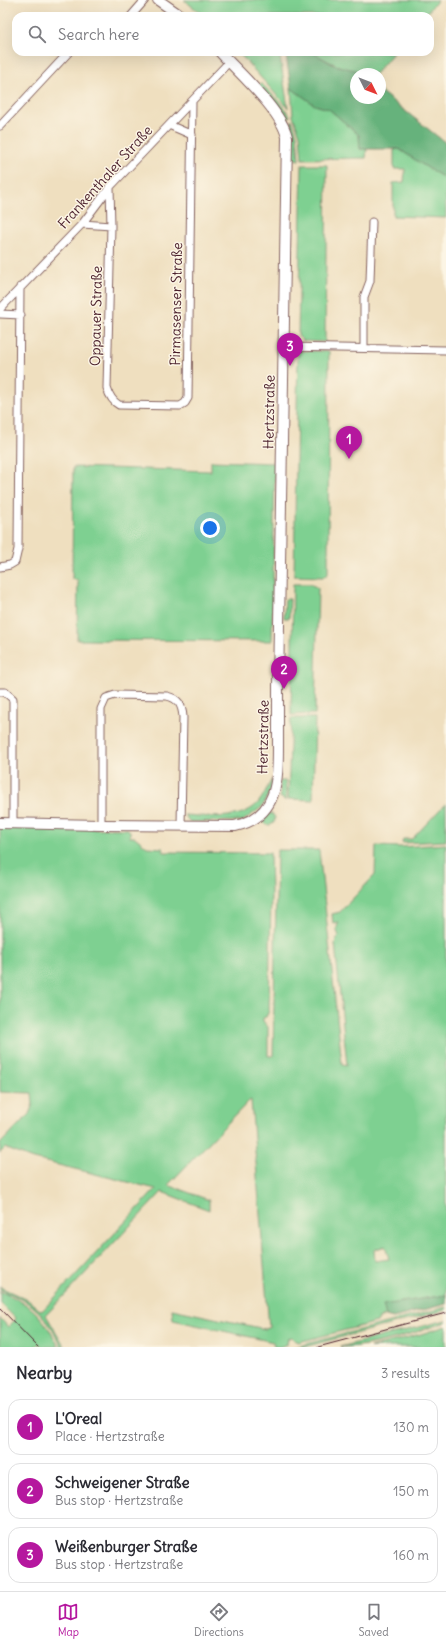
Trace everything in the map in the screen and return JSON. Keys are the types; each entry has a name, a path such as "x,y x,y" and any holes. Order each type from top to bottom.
{"main road":[{"path":"158,0 175,12"},
{"name":"Hertzstraße","path":"181,825 226,826 242,824 260,814 272,798 276,788 278,759 278,650 287,137 276,112 224,56"},
{"path":"0,823 181,825"}],"street":[{"path":"134,12 145,0"},
{"path":"0,126 66,56"},
{"name":"Frankenthaler Straße","path":"0,309 82,224 110,187 229,62"},
{"name":"Pirmasenser Straße","path":"116,404 180,406 185,403 188,398 192,101"},
{"path":"169,126 192,135"},
{"name":"Oppauer Straße","path":"110,187 111,226 107,388 111,399 116,404"},
{"path":"364,348 364,297 370,281 372,222"},
{"path":"82,224 111,226"},
{"path":"0,567 10,565 15,562 18,549 21,315 20,287"},
{"path":"0,314 21,315"},
{"path":"284,347 446,350"},
{"path":"0,692 5,692 13,699 13,823"},
{"path":"101,825 101,709 106,698 115,695 167,696 174,698 181,705 183,717 181,825"}],"green space":[{"path":"184,0 438,0 428,12 199,12"},
{"path":"242,56 282,56 280,57 288,108"},
{"path":"286,56 319,56 334,65 350,69 350,104 386,104 386,96 446,143 446,179 399,149 360,149 359,135 329,109 315,105 291,88"},
{"path":"320,56 391,56 380,68 350,68 350,70 342,68"},
{"path":"261,83 284,107 290,116 286,123 277,106 258,86"},
{"path":"291,88 315,105 329,109 359,135 360,149 367,149 366,158 302,159 300,135 293,116"},
{"path":"292,120 297,135 299,160 294,159 289,145 289,134"},
{"path":"399,149 446,179 446,218 393,216 393,183 404,182 405,169 394,169 394,150"},
{"path":"302,165 327,165 325,342 303,341 298,336"},
{"path":"298,351 329,351 328,574 323,577 294,576"},
{"path":"211,461 275,463 272,641 77,640 78,580 72,579 73,467 211,471"},
{"path":"293,584 310,584 318,588 315,714 291,715"},
{"path":"285,599 290,599 289,618 284,618"},
{"path":"291,718 315,718 313,800 288,799"},
{"path":"272,779 271,790 262,807 243,821 190,822 184,815 213,817 242,813 251,809 258,803"},
{"path":"280,781 286,781 286,801 280,797"},
{"path":"446,803 446,841 402,843 403,839 412,839"},
{"path":"267,813 271,813 275,819 271,825 267,825 263,821 263,817"},
{"path":"0,827 128,829 130,831 130,837 135,837 147,847 163,848 163,852 270,853 271,893 269,1011 266,1017 263,1018 263,1021 268,1027 268,1056 273,1056 277,850 319,850 342,1064 347,1065 335,944 336,939 339,936 337,926 339,922 333,923 332,914 340,912 375,875 376,846 400,847 446,844 446,1295 384,1305 386,1316 380,1317 377,1322 299,1342 294,1340 292,1337 288,1338 287,1344 280,1347 274,1347 273,1342 173,1320 172,1309 265,1329 269,1328 251,1100 168,1185 209,1200 209,1210 162,1192 46,1315 65,1347 62,1347 51,1327 37,1310 25,1301 0,1289 0,1287 28,1300 41,1311 43,1310 156,1189 30,1158 5,1148 0,1153 0,1144 29,1114 33,1104 32,1093 0,1092","holes":["385,1246 389,1259 375,1261 374,1250"]},
{"path":"0,1291 27,1305 33,1310 48,1327 59,1347 43,1347 39,1344 34,1347 0,1347 0,1318 8,1327 16,1319 0,1303"},
{"path":"446,1295 446,1304 393,1318 386,1316 383,1305"},
{"path":"446,1307 446,1310 304,1347 295,1347"},
{"path":"446,1320 446,1322 394,1339 367,1345 340,1347"},
{"path":"446,1326 446,1347 370,1347 421,1334"}],"tram line":[{"path":"0,1308 38,1347"},
{"path":"318,1347 446,1313"}],"place":[{"name":"Weißenburger Straße","path":"290,366"},
{"name":"L'Oreal","path":"349,459"},
{"name":"Schweigener Straße","path":"284,689"}]}
